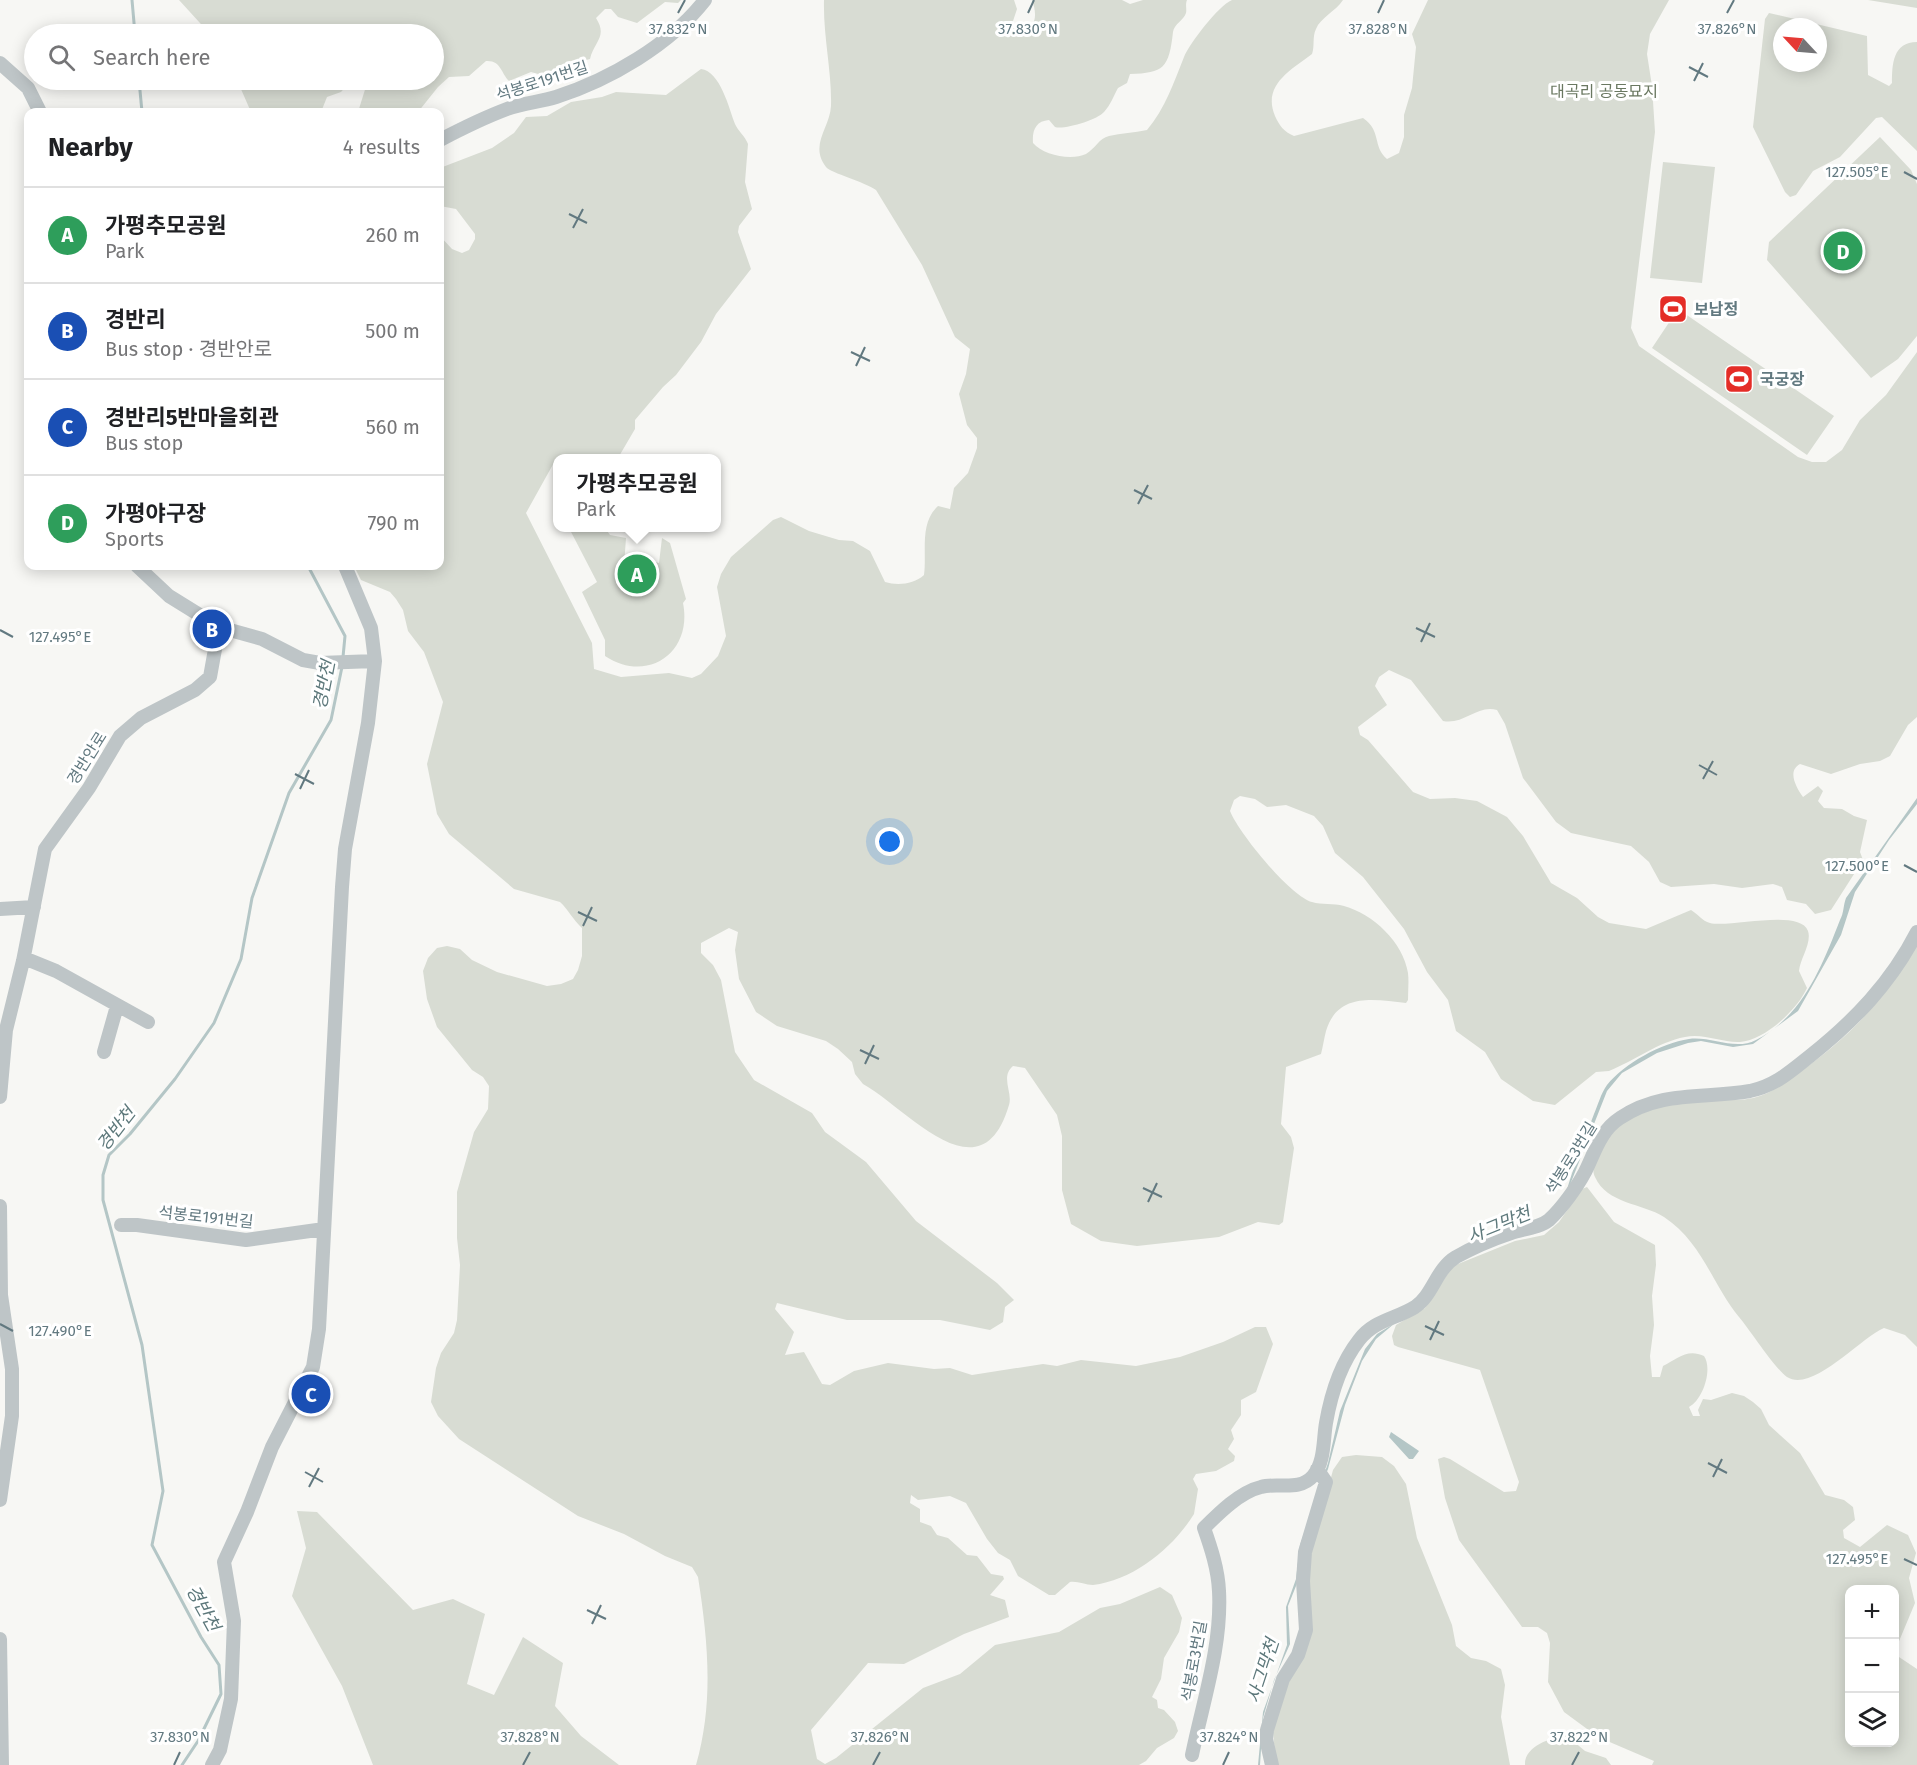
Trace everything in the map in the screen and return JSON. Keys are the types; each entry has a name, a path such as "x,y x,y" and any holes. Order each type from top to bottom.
{"street":[{"name":"석봉로191번길","path":"444,138 492,115 580,88 605,76 668,37 688,20 705,0"},
{"path":"0,63 24,84"},
{"path":"29,90 38,108"},
{"path":"141,570 170,596 219,627 262,639 303,660 320,663 369,661"},
{"path":"212,1765 220,1750 232,1680 234,1621 224,1562 247,1512 272,1446 314,1367 319,1329 344,868 368,723 370,628 347,570"},
{"name":"경반안로","path":"0,1097 3,1030 24,958 45,849 88,788 112,747 141,718 204,684 213,668 219,627"},
{"path":"0,909 34,907"},
{"name":"석봉로3번길","path":"1272,1765 1266,1739 1267,1730 1283,1679 1298,1655 1306,1630 1303,1581 1305,1552 1338,1380 1345,1363 1365,1332 1384,1320 1416,1306 1427,1295 1442,1270 1456,1257 1551,1218 1580,1180 1599,1139 1618,1119 1645,1103 1665,1098 1742,1092 1766,1087 1781,1079 1853,1021 1868,1005 1899,964 1917,932"},
{"path":"24,958 56,971 148,1022"},
{"path":"104,1052 117,1006"},
{"path":"0,1206 1,1295 12,1369 12,1416 0,1500"},
{"name":"석봉로191번길","path":"121,1225 246,1240 324,1229"},
{"name":"석봉로3번길","path":"1192,1755 1215,1652 1218,1620 1218,1575 1204,1528 1225,1509 1258,1487 1304,1483 1321,1474"},
{"path":"0,1639 2,1765"}],"green space":[{"path":"179,0 681,0 678,3 665,2 637,23 618,17 611,9 605,9 596,18 601,30 590,59 561,67 549,77 531,72 509,81 498,65 486,61 469,76 449,77 444,82 444,24 201,24"},
{"name":"대곡리 공동묘지","path":"824,0 1014,0 1017,9 1013,21 1014,27 1032,25 1035,13 1032,0 1122,0 1130,4 1143,0 1187,0 1186,13 1174,29 1167,61 1163,66 1150,72 1130,74 1127,83 1118,88 1106,109 1095,118 1073,126 1059,128 1049,120 1038,124 1033,134 1033,143 1050,154 1073,157 1086,154 1106,137 1147,130 1164,104 1192,43 1212,17 1232,0 1343,0 1318,25 1314,35 1312,54 1288,72 1275,87 1272,105 1275,116 1282,128 1294,136 1363,118 1373,128 1382,154 1387,159 1399,153 1404,137 1404,115 1412,88 1416,47 1412,34 1428,0 1669,0 1650,34 1647,54 1655,132 1631,328 1639,346 1798,457 1812,462 1826,462 1842,450 1860,420 1886,395 1917,352 1917,717 1908,725 1890,756 1880,761 1860,764 1831,774 1800,764 1793,775 1803,797 1818,786 1823,791 1818,801 1824,808 1842,809 1867,820 1860,852 1863,860 1831,910 1815,914 1806,904 1787,900 1782,887 1773,884 1742,888 1714,884 1671,887 1660,882 1649,862 1631,846 1571,833 1556,822 1523,778 1505,724 1497,710 1484,710 1458,720 1443,721 1411,680 1389,670 1379,677 1375,686 1387,705 1358,727 1360,735 1368,740 1413,792 1430,799 1455,798 1477,801 1507,817 1523,836 1551,883 1577,898 1598,917 1609,923 1646,929 1691,910 1710,923 1779,920 1802,924 1809,936 1799,971 1807,988 1788,1014 1760,1036 1740,1042 1699,1036 1675,1039 1609,1071 1596,1072 1555,1105 1533,1101 1501,1079 1485,1052 1456,1031 1448,1000 1427,972 1404,929 1363,877 1335,853 1323,826 1314,816 1286,805 1267,807 1255,799 1240,796 1234,800 1230,811 1243,833 1278,876 1302,897 1312,902 1340,905 1366,915 1393,940 1405,962 1408,973 1408,1000 1406,1003 1383,1000 1359,1001 1339,1009 1326,1031 1321,1054 1286,1067 1281,1124 1291,1137 1294,1148 1283,1222 1279,1225 1258,1222 1219,1237 1137,1246 1101,1241 1071,1224 1062,1190 1062,1136 1057,1115 1025,1068 1013,1066 1009,1070 1007,1080 1010,1100 997,1132 981,1145 962,1147 942,1140 863,1084 855,1074 852,1062 838,1049 826,1041 777,1026 756,1012 739,979 735,950 738,932 729,928 701,943 701,953 713,965 721,980 735,1052 754,1080 812,1113 825,1132 866,1162 916,1221 997,1283 1014,1300 1005,1307 1003,1322 990,1330 940,1320 847,1320 777,1303 775,1309 794,1332 785,1355 804,1352 822,1384 830,1385 854,1371 888,1363 934,1369 950,1368 972,1375 1043,1364 1057,1366 1081,1360 1136,1366 1180,1357 1223,1342 1255,1327 1266,1327 1273,1344 1256,1392 1241,1400 1241,1415 1231,1430 1234,1439 1228,1449 1235,1456 1234,1461 1216,1471 1196,1474 1193,1479 1198,1489 1194,1514 1185,1527 1164,1550 1123,1577 1093,1585 1070,1582 1055,1595 1049,1595 1018,1576 1010,1560 998,1553 987,1539 966,1503 950,1496 918,1500 911,1495 910,1503 920,1509 920,1522 931,1526 937,1535 948,1538 967,1555 977,1556 991,1574 1003,1576 1004,1579 990,1595 1005,1600 1009,1617 964,1634 904,1664 868,1663 811,1730 817,1759 825,1764 836,1758 923,1688 960,1674 995,1645 1059,1632 1100,1608 1120,1604 1160,1587 1172,1595 1182,1618 1179,1632 1164,1658 1161,1679 1152,1697 1157,1700 1158,1708 1164,1710 1175,1722 1178,1731 1174,1738 1157,1748 1146,1761 1139,1765 696,1765 705,1718 708,1671 698,1577 692,1567 665,1556 624,1534 578,1516 459,1439 438,1416 431,1402 436,1368 441,1353 454,1333 457,1320 460,1265 457,1238 457,1192 474,1132 488,1109 489,1086 483,1077 472,1070 437,1027 427,999 423,971 428,958 437,948 447,946 460,949 472,960 497,972 547,986 573,979 582,956 582,928 560,902 514,889 449,834 437,814 427,764 443,702 424,652 408,631 403,610 396,599 390,592 361,580 356,570 444,570 444,240 452,249 462,253 469,250 475,234 456,209 444,207 444,166 492,148 514,133 526,117 547,116 571,102 602,97 616,92 666,95 701,69 708,71 719,83 735,124 748,144 745,182 752,209 739,226 738,232 751,269 716,314 701,342 676,375 635,420 635,429 620,454 553,454 553,464 526,513 592,643 594,669 621,677 669,673 692,678 701,674 718,656 726,636 717,587 721,574 731,557 773,520 781,517 809,531 839,540 853,541 870,551 885,582 900,584 911,582 924,575 928,521 938,506 950,509 954,488 968,473 977,448 977,438 967,425 959,394 966,374 970,349 955,337 922,265 876,190 829,169 821,159 820,144 831,106"},
{"path":"1868,0 1917,0 1917,8"},
{"path":"1769,13 1790,18 1773,18 1773,72 1827,72 1827,27 1867,36 1868,75 1889,86 1892,83 1895,55 1903,46 1917,42 1917,151 1882,117 1876,118 1840,157 1813,171 1796,195 1790,197 1785,192 1753,127 1765,19"},
{"path":"241,90 343,90 327,97 323,108 249,108"},
{"path":"365,90 436,90 421,108 359,108"},
{"path":"1880,137 1911,170 1917,184 1917,336 1898,359 1871,378 1767,260 1769,242"},
{"path":"1663,162 1715,167 1702,283 1650,278"},
{"name":"국궁장","path":"1678,309 1834,416 1807,455 1652,348"},
{"path":"571,532 608,532 610,535 626,538 624,566 647,560 659,563 662,538 670,543 686,599 683,603 684,621 681,636 674,649 664,659 651,665 636,667 621,664 605,656 605,640 582,592 597,582"},
{"path":"1917,939 1917,1347 1905,1335 1884,1328 1810,1378 1798,1380 1787,1377 1730,1304 1688,1239 1664,1217 1608,1193 1595,1177 1593,1171 1595,1161 1603,1139 1613,1129 1638,1112 1683,1099 1743,1100 1761,1096 1797,1074 1838,1042 1862,1019 1884,991"},
{"path":"1587,1187 1614,1222 1655,1245 1656,1265 1652,1296 1654,1325 1650,1356 1652,1377 1660,1377 1663,1366 1682,1355 1692,1353 1704,1356 1707,1362 1707,1376 1699,1398 1689,1407 1693,1416 1700,1416 1698,1410 1703,1399 1711,1400 1732,1393 1744,1396 1761,1409 1769,1425 1800,1453 1825,1495 1844,1500 1853,1507 1855,1520 1843,1530 1844,1538 1860,1547 1887,1525 1908,1535 1916,1553 1909,1578 1915,1603 1899,1641 1899,1585 1845,1585 1845,1747 1899,1747 1899,1657 1917,1669 1917,1765 1652,1765 1654,1761 1598,1737 1564,1712 1548,1682 1550,1643 1547,1633 1538,1627 1522,1627 1459,1540 1445,1498 1438,1459 1444,1457 1504,1492 1516,1491 1519,1482 1480,1370 1398,1347 1394,1345 1392,1336 1396,1325 1425,1308 1453,1266 1515,1241 1544,1235 1559,1222 1582,1189"},
{"path":"1356,1455 1382,1457 1394,1466 1406,1484 1417,1538 1452,1625 1456,1646 1471,1658 1486,1661 1501,1669 1505,1685 1501,1717 1510,1765 1276,1765 1273,1732 1278,1707 1300,1657 1308,1563 1333,1470 1342,1457"},
{"path":"297,1511 317,1512 413,1610 453,1599 485,1614 467,1684 494,1695 523,1637 563,1663 555,1706 581,1736 619,1765 373,1765 342,1686 292,1596 306,1548"},
{"path":"1566,1735 1585,1751 1606,1758 1611,1765 1525,1765 1526,1758 1534,1748 1553,1738"}],"shaded area":[{"path":"1917,798 1917,804 1889,840 1855,892 1841,935 1798,1011 1773,1030 1798,1004 1809,988 1833,937 1846,898"},
{"path":"1772,1030 1753,1044 1733,1047 1701,1041 1688,1043 1657,1053 1622,1073 1607,1091 1564,1200 1601,1095 1614,1077 1633,1062 1678,1041 1706,1039 1740,1044 1756,1040"},
{"path":"1395,1323 1376,1339 1362,1361 1345,1405 1328,1469 1315,1501 1328,1463 1340,1411 1365,1349 1377,1334"},
{"path":"1391,1432 1419,1451 1413,1459 1409,1459 1389,1437"},
{"path":"1313,1508 1298,1581 1288,1606 1290,1644 1276,1675 1287,1645 1286,1607 1296,1579 1300,1545"},
{"path":"1272,1687 1263,1718 1260,1765 1258,1765 1263,1712"}],"waterway":[{"name":"경반천","path":"132,0 134,24"},
{"name":"경반천","path":"140,90 142,108"},
{"name":"경반천","path":"310,570 345,636 343,657"},
{"name":"경반천","path":"182,1765 198,1741 221,1694 219,1665 201,1637 152,1545 163,1491 142,1345 103,1200 103,1175 109,1155 130,1134 175,1079 214,1023 241,959 252,898 289,793 331,720 342,667"}],"place":[{"name":"가평야구장","path":"1843,251"},
{"name":"보납정","path":"1673,309"},
{"name":"국궁장","path":"1739,379"},
{"name":"가평추모공원","path":"637,574"},
{"name":"경반리","path":"212,629"},
{"name":"경반리5반마을회관","path":"311,1394"}],"water label":[{"name":"사그막천","path":"1499,1225"},
{"name":"사그막천","path":"1263,1671"}]}
